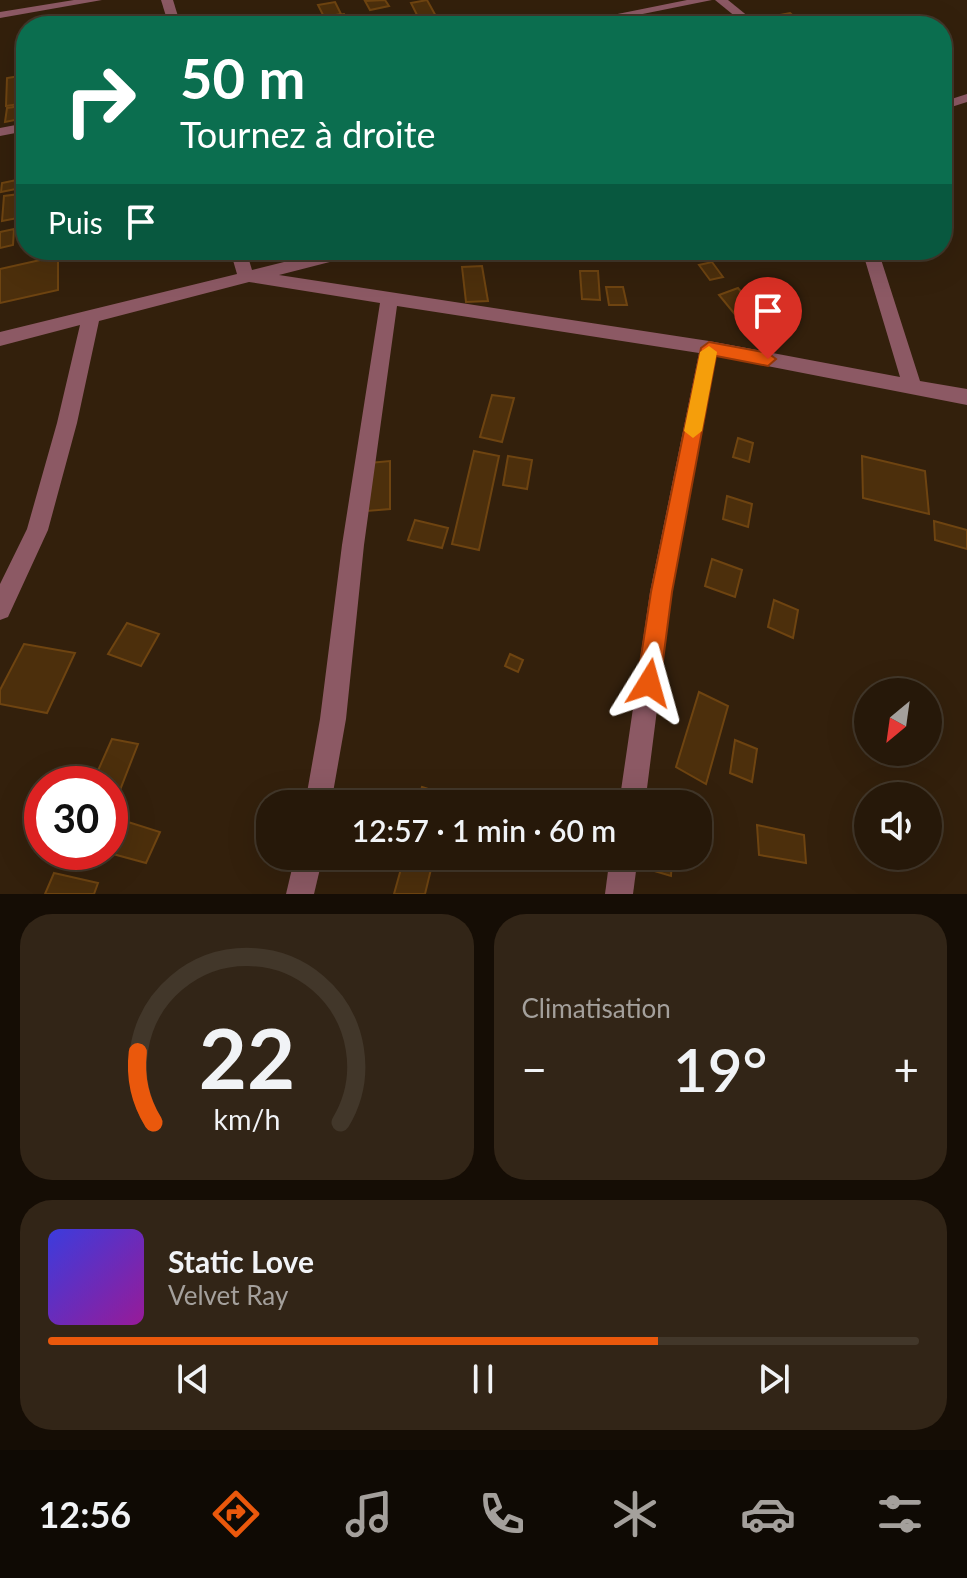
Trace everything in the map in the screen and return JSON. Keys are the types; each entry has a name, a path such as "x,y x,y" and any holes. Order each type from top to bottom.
{"street":[{"path":"0,15 96,0"},
{"path":"619,16 706,0"},
{"path":"721,0 741,16"},
{"path":"241,260 246,276"},
{"path":"0,339 313,260"},
{"path":"873,260 913,387"},
{"path":"246,276 709,348 967,397"},
{"path":"320,790 333,719 353,545 390,296"},
{"path":"0,609 37,530 67,423 91,318"},
{"path":"634,790 661,592 709,348"},
{"path":"300,894 306,870"},
{"path":"619,894 622,870"}],"building":[{"path":"385,0 389,6 370,10 365,1"},
{"path":"427,0 436,16 418,16 411,3"},
{"path":"335,2 341,14 324,16 318,5"},
{"path":"16,77 16,104 6,106 7,78"},
{"path":"16,107 16,120 5,122 7,108"},
{"path":"16,180 16,189 1,192 2,183"},
{"path":"16,194 16,218 2,221 4,196"},
{"path":"14,229 13,245 0,248 0,232"},
{"path":"40,260 58,260 58,290 0,303 0,269"},
{"path":"712,262 723,277 710,280 699,265"},
{"path":"482,266 488,301 466,302 462,267"},
{"path":"580,271 598,271 600,300 582,299"},
{"path":"606,287 623,287 627,305 609,305"},
{"path":"738,288 767,323 747,329 719,295"},
{"path":"492,395 514,398 502,442 480,437"},
{"path":"738,438 753,443 749,462 733,457"},
{"path":"474,451 499,456 479,550 452,544"},
{"path":"508,456 532,460 527,489 503,485"},
{"path":"862,456 925,471 929,514 863,498"},
{"path":"390,461 390,509 367,511 369,463"},
{"path":"727,496 752,504 748,527 723,519"},
{"path":"415,520 448,528 442,548 408,540"},
{"path":"934,521 967,530 967,549 935,540"},
{"path":"712,559 742,570 735,597 705,586"},
{"path":"774,600 798,610 793,638 768,627"},
{"path":"127,623 159,634 141,666 108,654"},
{"path":"24,644 75,653 47,713 0,704 0,690"},
{"path":"510,654 523,660 518,672 505,666"},
{"path":"699,692 728,706 706,784 676,767"},
{"path":"112,739 138,744 128,770 128,766 100,766"},
{"path":"735,740 757,749 752,782 730,773"},
{"path":"128,822 160,832 146,863 128,858"},
{"path":"757,825 804,835 806,863 759,855"},
{"path":"401,870 431,870 425,894 394,894"},
{"path":"651,870 671,870 671,876"},
{"path":"54,873 98,883 94,894 45,894"}],"slow traffic":[{"path":"693,431 709,352"}],"route":[{"path":"649,683 661,592 709,348 768,359"}]}
